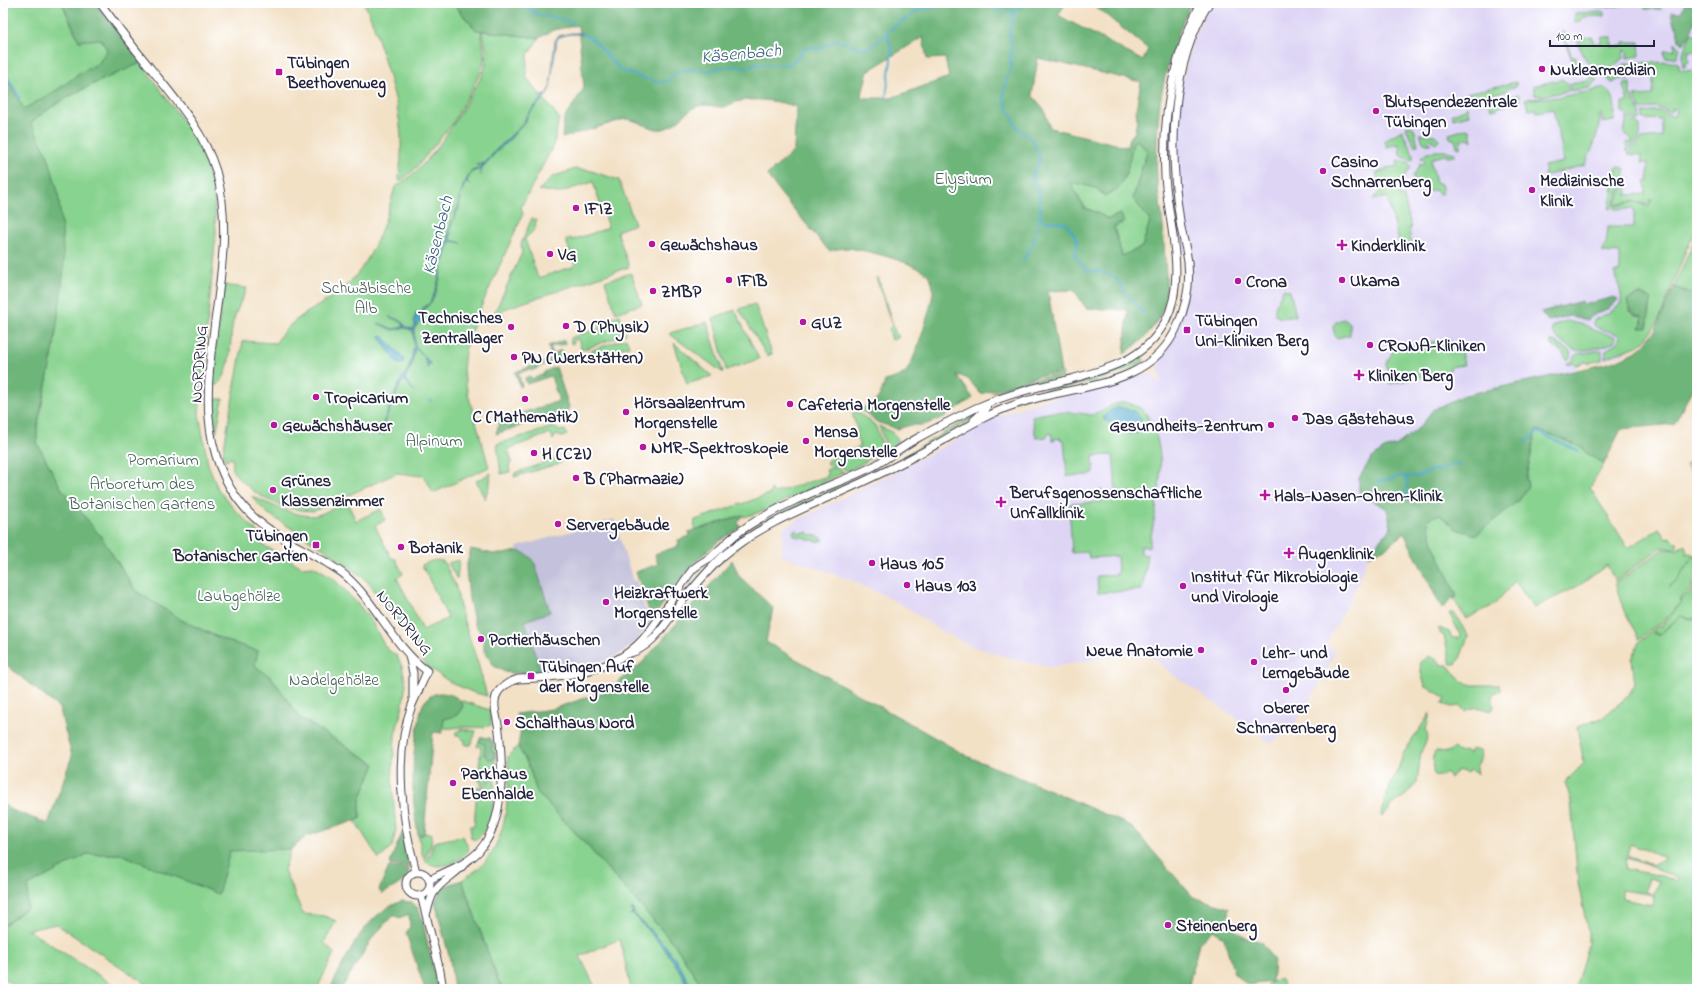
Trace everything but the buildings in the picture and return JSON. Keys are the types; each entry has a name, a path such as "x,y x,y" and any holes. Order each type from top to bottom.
{"street":[{"name":"NORDRING","path":"100,3 189,117 208,151 219,182 223,208 224,246 212,354 209,406 213,444 223,476 240,502 261,524 346,575 366,597 408,653 428,671 412,705"},
{"path":"625,655 643,639 693,569 698,564 709,559 742,530 794,500 875,465 912,441 987,404 1023,391 1094,373 1120,364 1146,347 1158,333 1166,320 1174,296 1176,272 1165,178 1167,115 1174,72 1185,38 1201,3"},
{"path":"426,915 432,895 442,883 458,872 480,850 488,839 494,825 498,811 501,762 500,731 495,700 502,688 511,682 576,673 609,663 625,655 636,652 655,637 683,601 724,556 752,535 780,519 879,475 999,411 1042,395 1108,382 1125,377 1156,358 1170,341 1183,312 1189,283 1189,265 1180,222 1175,176 1174,118 1184,64 1193,38 1209,3"},
{"path":"963,429 981,416 986,410 987,404"},
{"path":"408,653 413,673 412,705 404,743 402,785 406,826 416,872"},
{"path":"429,880 468,861"},
{"path":"416,872 425,874 429,880 430,883 428,890 421,895 414,895 407,888 408,878 416,872"},
{"path":"421,895 443,989"}],"shaded area":[{"name":"Kliniken Berg","path":"1211,3 1697,3 1697,228 1688,245 1662,313 1655,326 1646,339 1637,346 1616,357 1576,366 1576,370 1461,396 1445,405 1438,407 1429,414 1422,425 1397,445 1384,449 1371,459 1359,478 1359,492 1387,509 1391,527 1368,556 1356,588 1326,644 1335,652 1325,675 1294,726 1271,744 1258,733 1173,675 1154,658 1143,643 1139,652 1051,667 1016,660 966,644 937,628 898,602 850,580 781,555 784,527 898,471 1001,415 1044,400 1110,386 1135,377 1152,374 1161,384 1157,358 1170,341 1189,283 1182,235 1174,118 1193,38"},
{"path":"614,519 633,581 636,580 650,624 634,643 611,659 575,669 543,674 541,672 525,621 550,612 533,560 524,553 518,551 517,547"}],"green space":[{"path":"3,3 62,3 79,41 101,38 107,50 99,63 82,72 57,90 24,109 3,72"},
{"path":"62,3 95,3 141,63 97,82 70,96 43,113 31,123 48,156 58,192 64,269 54,347 37,428 37,443 62,490 101,537 136,591 183,621 224,640 258,651 255,666 272,678 300,718 375,764 360,799 360,819 307,836 291,849 230,851 218,894 121,854 87,854 28,886 27,908 3,926 3,803 9,809 48,824 72,756 59,708 3,662 3,72 24,109 57,90 82,72 99,63 107,50 101,39 79,41"},
{"path":"364,3 453,3 464,17 481,30 484,63 481,72 453,123 415,169 402,180 399,180 401,161 401,132 397,106 376,33"},
{"name":"Elysium","path":"453,3 996,3 1002,8 1014,5 1013,3 1066,3 1058,15 1143,61 1148,49 1091,3 1098,3 1106,9 1119,4 1117,3 1191,3 1169,62 1159,109 1157,172 1166,286 1166,299 1162,311 1155,324 1146,335 1124,354 1128,310 1086,308 1074,290 1048,291 1061,372 1038,376 981,394 968,379 956,374 973,398 944,417 924,425 911,425 897,429 877,422 860,409 877,399 885,381 905,373 909,368 918,347 932,299 932,283 928,275 922,270 902,261 865,251 847,248 829,251 781,194 767,175 794,151 796,107 775,101 758,100 735,102 725,107 703,105 695,107 672,125 663,129 653,128 625,119 562,138 564,119 584,88 578,25 553,30 539,38 476,30","holes":["923,37 927,59 945,58 949,77 891,98 861,98 868,71","1038,58 1141,82 1136,109 1137,120 1135,132 1129,139 1127,147 1050,128 1044,109 1032,95","1137,140 1147,151 1133,198 1150,221 1142,247 1122,256 1114,227 1124,222 1121,214 1108,219 1098,213 1084,208 1070,182 1096,188 1105,196 1118,189 1127,172 1133,143"]},
{"path":"1596,3 1626,3 1626,6 1596,7"},
{"path":"1644,3 1660,3 1661,9 1645,9"},
{"path":"1685,4 1692,5 1697,13 1690,34 1682,44 1679,41 1677,28 1674,25 1671,12 1681,12"},
{"path":"1604,12 1604,16 1583,17 1581,22 1575,22 1575,13"},
{"path":"482,31 539,38 528,55 526,77 559,118 552,148 521,207 523,214 475,320 465,351 463,370 468,394 489,467 433,493 427,481 422,476 397,473 314,511 279,505 248,487 232,470 232,458 225,460 223,452 243,341 276,343 288,327 296,320 339,292 360,270 368,258 381,231 395,187 418,169 439,146 482,76 486,64 486,47"},
{"path":"1563,31 1572,57 1576,57 1578,66 1575,70 1570,70 1569,68 1574,66 1563,37 1557,39 1556,35 1561,34"},
{"path":"1692,33 1697,35 1697,51 1688,51 1689,62 1686,62 1685,67 1683,67 1683,54"},
{"path":"1593,37 1593,43 1601,43 1601,37 1612,37 1612,46 1623,46 1623,42 1639,42 1640,56 1627,58 1627,51 1624,50 1623,58 1606,73 1601,75 1587,62 1577,42 1582,38"},
{"path":"1675,43 1680,48 1677,57 1665,58 1664,51 1675,50"},
{"path":"1676,62 1678,63 1680,70 1696,71 1697,228 1686,250 1662,313 1646,339 1637,346 1605,358 1606,350 1617,343 1620,337 1614,333 1598,328 1593,323 1594,320 1618,307 1621,298 1614,272 1620,271 1620,253 1602,252 1606,244 1608,227 1634,227 1634,209 1615,209 1615,206 1634,202 1649,207 1652,199 1650,199 1650,203 1647,205 1635,201 1614,205 1624,187 1628,187 1627,195 1646,194 1645,182 1648,182 1648,163 1642,163 1641,155 1628,154 1641,139 1662,137 1662,120 1643,119 1643,113 1659,111 1674,117 1676,110 1673,108 1671,112 1655,107 1641,110 1634,96 1653,95 1653,74 1633,74 1632,63","holes":["1650,303 1650,313 1642,324 1642,316 1634,315 1628,309"]},
{"path":"141,63 193,135 207,167 214,197 216,233 199,414 208,464 218,489 235,510 261,535 263,545 302,567 314,566 333,578 359,605 372,622 383,643 388,650 396,655 402,666 406,684 402,709 395,735 392,782 396,830 392,847 379,859 355,821 360,819 360,799 375,764 300,718 272,678 255,666 257,651 224,640 183,621 136,591 101,537 62,490 37,443 37,428 54,347 57,314 30,123 56,104 70,96"},
{"path":"1624,64 1629,64 1630,79 1619,79 1613,83 1607,79"},
{"path":"1591,76 1597,80 1589,88 1571,91 1570,84 1588,81"},
{"path":"1562,79 1568,84 1569,91 1542,96 1535,95 1533,86"},
{"path":"1516,82 1515,87 1509,88 1506,91 1471,99 1467,98 1467,93"},
{"path":"1630,83 1630,96 1640,112 1640,119 1638,121 1622,112 1622,102 1628,102 1624,87 1625,84"},
{"path":"1599,88 1609,91 1612,95 1615,105 1614,121 1602,123 1602,116 1600,114 1597,134 1585,165 1544,176 1544,173 1546,172 1544,166 1563,162 1562,149 1553,109 1537,112 1536,109 1529,110 1525,99 1558,97 1592,91"},
{"path":"1518,94 1520,102 1499,107 1497,109 1492,109 1490,107 1490,102 1494,99 1506,98"},
{"path":"1467,106 1469,115 1453,119 1452,114 1465,109"},
{"path":"1627,117 1640,125 1640,137 1627,152 1626,142 1632,143 1632,140 1624,133"},
{"path":"1408,125 1414,128 1418,145 1414,145 1406,128"},
{"path":"1466,129 1470,130 1472,141 1468,138 1462,140 1460,148 1457,147 1455,140 1450,138 1449,134"},
{"path":"1402,130 1413,154 1413,160 1407,159 1400,155 1399,144 1387,147 1385,140"},
{"path":"1420,134 1435,135 1439,139 1438,142 1435,143 1430,139 1428,141 1431,144 1426,144 1423,142"},
{"path":"1137,140 1147,151 1133,198 1150,221 1142,247 1122,256 1114,227 1120,214 1108,219 1084,207 1069,181 1096,188 1104,196 1132,143"},
{"path":"1436,151 1455,153 1455,156 1447,157 1445,155 1433,158 1431,162 1436,182 1441,184 1443,193 1440,194 1435,190 1427,192 1417,184 1413,177 1420,164 1423,165 1425,162 1421,158 1427,153"},
{"path":"1397,160 1408,162 1411,167 1403,180 1380,185 1376,173 1386,170 1386,168 1398,166"},
{"path":"1617,166 1625,169 1624,182 1612,208 1609,209"},
{"path":"575,169 588,170 619,180 635,224 617,231 629,267 501,310 504,317 485,323 486,318 494,314 522,253 521,244 532,218 536,220 535,229 525,239 538,278 575,266 566,240 571,238 572,240 608,228 593,182 558,193 539,190 552,177"},
{"path":"1398,187 1400,196 1404,197 1411,227 1409,229 1411,241 1417,245 1403,247 1399,242 1387,197 1373,200 1382,191"},
{"path":"1697,234 1697,295 1674,287"},
{"path":"631,273 642,304 616,313 605,281"},
{"path":"878,277 896,335 898,335 898,338 892,340 889,329 892,326 876,278"},
{"path":"223,284 247,288 237,309 233,322 230,355 226,371 223,379 218,385 214,385 212,383"},
{"path":"1674,287 1697,295 1697,381 1674,424 1621,429 1604,464 1585,452 1582,448 1536,430 1526,478 1528,486 1519,500 1476,535 1456,529 1439,514 1427,520 1434,546 1457,597 1453,598 1442,609 1404,533 1387,547 1368,556 1391,527 1387,509 1359,492 1359,478 1371,459 1384,449 1397,445 1422,425 1431,412 1438,407 1445,405 1461,396 1605,364 1635,352 1644,345 1655,331"},
{"path":"1283,289 1290,291 1296,316 1281,318 1275,315 1275,307"},
{"path":"1640,294 1652,299 1647,328 1640,328 1642,324 1642,316 1632,311 1627,300"},
{"path":"1614,297 1618,299 1615,303 1607,309 1595,314 1588,320 1570,316 1548,321 1541,312 1582,301 1583,305"},
{"path":"755,304 772,354 767,356 739,309"},
{"path":"735,310 759,359 726,370 713,318"},
{"path":"620,315 626,334 582,350 578,339 573,341 574,343 571,344 570,338 600,328 598,322"},
{"path":"1343,319 1350,323 1350,335 1337,338 1333,327 1336,322"},
{"path":"1566,321 1585,325 1595,331 1614,336 1616,339 1609,345 1575,351 1559,340 1554,334 1552,328 1554,325"},
{"path":"707,322 723,372 670,333"},
{"path":"626,338 629,346 592,358 590,351"},
{"path":"1448,339 1460,348 1464,365 1450,367 1450,371 1390,384 1386,364 1394,349"},
{"path":"564,340 565,344 550,347 554,355 556,355 556,352 561,350 564,359 547,365 546,364 531,371 530,369 518,373 522,386 520,387 515,372 552,359 548,346"},
{"path":"1551,341 1554,341 1572,353 1569,359 1567,360 1562,352 1551,345"},
{"path":"674,343 712,376 687,384"},
{"path":"1602,350 1602,360 1588,363 1583,362 1582,364 1575,365 1574,363 1568,365 1567,363 1571,362 1577,354"},
{"path":"1143,358 1144,361 1132,368 1106,378 1041,393 996,408 995,407 1033,393 1108,373"},
{"path":"556,367 569,407 566,413 552,420 549,416 496,434 500,420 559,401 551,376 527,384 525,378 530,376 532,379"},
{"path":"1063,373 1062,377 992,393 1015,384"},
{"path":"215,399 223,399 216,434 213,407"},
{"path":"1126,402 1143,410 1155,432 1159,447 1160,463 1158,498 1149,547 1141,546 1141,554 1148,555 1142,590 1098,593 1097,576 1118,574 1117,556 1089,558 1088,552 1072,553 1069,504 1101,502 1100,490 1102,490 1103,493 1116,492 1113,455 1093,456 1094,472 1089,475 1067,476 1064,440 1061,440 1061,438 1054,439 1054,441 1052,441 1052,435 1050,433 1047,437 1036,438 1032,416 1053,412 1092,415 1115,404"},
{"path":"857,412 875,425 885,451 848,471 837,465 829,466 827,461 835,458 835,456 860,447 855,433 858,432 852,413"},
{"path":"974,415 975,417 897,463 896,461"},
{"path":"879,426 893,433 898,439 897,442 887,449"},
{"path":"553,427 560,431 565,430 567,435 562,437 556,435 553,440 551,433 508,449 512,462 509,465 510,472 501,474 497,444"},
{"path":"1536,430 1582,448 1585,452 1604,464 1590,488 1628,548 1659,529 1666,538 1669,537 1678,543 1675,549 1663,547 1658,550 1615,581 1607,565 1580,585 1534,608 1515,581 1494,605 1466,619 1453,598 1457,597 1434,546 1427,520 1439,514 1456,529 1488,519 1497,515 1513,504 1528,486 1526,478"},
{"path":"1697,456 1697,472 1691,473 1686,465"},
{"path":"558,458 561,463 514,477 515,473"},
{"path":"838,468 844,472 769,509 744,517 743,515 694,531 695,520 770,494 771,489 774,493 828,476 826,470"},
{"path":"491,473 490,483 485,499 476,481"},
{"path":"864,475 868,476 762,526 684,595 701,573 720,553 753,529 789,509"},
{"path":"252,496 284,510 310,516 321,514 347,502 356,521 381,509 385,520 375,526 392,559 395,558 403,574 397,578 423,630 448,618 422,565 436,560 444,562 456,587 461,612 487,696 472,692 450,682 428,667 421,658 420,650 406,635 367,581 332,554 267,513"},
{"path":"743,515 738,522 740,528 713,546 690,568 670,593 652,620 636,572 658,564 655,554 679,546 678,540 690,536 689,532"},
{"path":"796,530 799,533 806,532 824,540 813,541 797,537 794,535 793,531"},
{"path":"1685,545 1687,554 1689,553 1694,555 1676,581 1697,551 1696,572 1689,589 1679,599 1681,602 1660,625 1658,624 1639,639 1624,611 1615,583 1664,549 1675,550"},
{"path":"471,549 494,554 518,551 530,557 535,564 550,612 525,621 541,672 505,672 494,666 484,651 484,641 481,633 475,625 469,599 466,568"},
{"path":"459,560 457,579 448,563"},
{"path":"732,560 739,576 773,608 766,642 969,757 1045,788 1131,826 1193,897 1229,908 1227,923 1244,937 1262,942 1274,961 1272,982 1247,985 1234,973 1224,938 1213,930 1199,943 1188,989 710,989 700,983 675,945 583,841 537,792 529,767 518,746 521,729 516,714 552,709 607,691 642,663"},
{"path":"1697,580 1697,617 1690,619 1681,616 1690,620 1697,618 1697,989 1575,989 1588,944 1588,932 1578,883 1571,801 1565,782 1584,763 1577,727 1602,718 1628,696 1635,684 1632,659 1639,642 1658,626 1661,627 1681,602 1680,600 1689,593","holes":["1681,616 1659,635 1654,634 1653,632 1659,634","1630,844 1664,857 1664,858 1652,865 1627,856","1626,858 1648,865 1678,879 1677,882 1662,876 1625,869","1649,878 1659,881 1653,895 1645,891","1622,890 1654,895 1653,905 1622,899"]},
{"path":"1449,613 1454,613 1468,636 1461,656 1456,664 1451,664 1444,636 1439,633 1439,628 1449,632 1452,638 1459,638 1461,636"},
{"path":"1429,656 1439,661 1441,665 1448,665 1457,677 1468,685 1500,685 1502,690 1494,693 1492,696 1494,708 1490,711 1472,708 1465,711 1460,706 1452,707 1442,704 1446,698 1425,686 1421,672 1420,662"},
{"path":"439,693 456,697 463,706 456,715 444,719 442,733 433,732 424,833 423,835 418,835 413,792 413,764 416,735 423,705 429,697"},
{"path":"460,700 490,710 491,725 480,727 443,728 442,733 444,719 456,715 463,706"},
{"path":"1430,713 1426,730 1428,737 1421,752 1417,782 1406,795 1391,805 1382,817 1382,808 1403,754"},
{"path":"462,729 476,731 471,745 465,745 465,740 461,739 461,736 456,735 456,732"},
{"path":"481,737 490,738 496,756 494,769 483,786 481,785 481,781 478,780 481,747 477,746"},
{"path":"481,737 490,738 494,745 491,747 493,753 495,753 493,760 488,759 484,755 485,745 479,742"},
{"path":"518,746 529,767 537,792 583,841 675,945 700,983 710,989 631,989 620,939 580,956 596,989 504,989 498,981 462,880 484,863 492,852 498,839 506,812 508,756"},
{"path":"1454,748 1458,752 1467,751 1469,754 1471,749 1480,751 1479,762 1476,767 1477,774 1470,770 1467,773 1457,770 1451,778 1446,772 1441,776 1436,776 1433,773 1434,753 1436,751 1448,752"},
{"path":"495,773 493,805 489,821 481,835 474,840 471,838 470,826 474,826 477,788 485,787"},
{"path":"402,833 409,867 390,865"},
{"path":"424,833 432,834 431,845 425,858 423,857 418,835 423,835"},
{"path":"463,836 469,849 466,854 455,862 442,866 436,866 425,861 430,854 434,842"},
{"path":"291,849 284,870 303,914 324,916 336,921 324,943 334,953 317,989 154,989 56,924 28,930 120,989 19,989 3,978 3,926 27,908 28,886 87,854 121,854 218,894 230,850"},
{"path":"389,867 409,869 408,874 403,881 382,894 379,890"},
{"path":"462,880 498,981 504,989 454,989 450,960 435,902 443,887"},
{"path":"402,901 412,902 418,908 422,918 438,989 425,989 406,933 410,927 409,914 399,918 392,916 373,937 341,989 330,989 350,950 367,926 388,907"},
{"path":"1280,978 1286,989 1268,989 1268,985"}],"water":[{"path":"571,33 581,33 586,35 567,35 557,39 550,88 555,41 558,36"},
{"path":"550,88 547,95 527,116 526,121 482,168 480,176 481,169 471,172 467,181 471,186 466,182 462,191 463,186 471,171 484,165 476,165 485,163 523,124 527,115 545,95 539,96 546,94"},
{"path":"460,196 459,207 450,231 450,240 462,243 450,241 445,259 441,266 441,270 440,266 448,244 449,230 458,207"},
{"path":"441,270 436,293 430,303 436,290"},
{"path":"430,303 424,309 424,321 419,322 414,330 415,346 424,356 415,348 412,364 405,378 414,391 404,380 400,385 381,430 384,436 380,432 378,436 399,384 410,365 414,345 413,331 406,328 392,330 378,323 393,329 404,327 402,323 406,327 413,329 415,325 414,320 416,313 422,312 423,308"},
{"path":"382,335 404,359 403,364 398,364 380,338"},
{"path":"424,356 432,365 428,363 428,369"},
{"path":"1119,407 1134,411 1141,418 1140,429 1137,433 1129,434 1123,423 1104,420 1104,416 1111,410"},
{"path":"631,909 634,914 665,945 680,966 688,981 695,987 703,989 694,989 686,983 678,968 663,947 633,914 630,915 633,913"}],"waterway":[{"path":"517,3 539,15 569,21 574,25"},
{"name":"Käsenbach","path":"583,34 594,40 620,70 660,83 668,81 677,72 687,69 704,71 732,66 746,68 758,64 786,65 794,61 805,48 810,47 820,49 836,40 860,48 868,48 897,24 919,10 961,3"},
{"name":"Käsenbach","path":"980,3 1005,12 1014,12 1025,3"},
{"path":"1014,12 1009,32 1012,48 1010,57 1012,69 1007,77 1003,98 1018,129 1033,140 1039,155 1039,163 1032,175 1038,189 1040,216 1033,243 1023,260"},
{"path":"886,97 892,52 887,33"},
{"path":"3,69 20,98"},
{"path":"1040,216 1045,222 1051,221 1067,224 1074,235 1078,246 1074,254 1087,271 1101,272 1110,275 1118,281 1127,296 1144,314"},
{"path":"1525,442 1538,432 1578,451"},
{"path":"1377,482 1401,476 1416,477 1435,469 1440,471 1450,465 1460,464"},
{"path":"1406,499 1407,493 1405,492 1408,477"}],"place":[{"name":"Nuklearmedizin","path":"1542,69"},
{"name":"Tübingen Beethovenweg","path":"279,72"},
{"name":"Blutspendezentrale Tübingen","path":"1376,111"},
{"name":"Casino Schnarrenberg","path":"1323,171"},
{"name":"Medizinische Klinik","path":"1532,190"},
{"name":"IFIZ","path":"576,208"},
{"name":"Gewächshaus","path":"652,244"},
{"name":"Kinderklinik","path":"1342,245"},
{"name":"VG","path":"550,254"},
{"name":"IFIB","path":"729,280"},
{"name":"Ukama","path":"1342,280"},
{"name":"Crona","path":"1238,281"},
{"name":"ZMBP","path":"653,291"},
{"name":"GUZ","path":"803,322"},
{"name":"D (Physik)","path":"566,326"},
{"name":"Technisches Zentrallager","path":"511,327"},
{"name":"Tübingen Uni-Kliniken Berg","path":"1187,330"},
{"name":"CRONA-Kliniken","path":"1370,345"},
{"name":"PN (Werkstätten)","path":"514,357"},
{"name":"Kliniken Berg","path":"1359,375"},
{"name":"Tropicarium","path":"316,397"},
{"name":"C (Mathematik)","path":"525,399"},
{"name":"Cafeteria Morgenstelle","path":"790,404"},
{"name":"Hörsaalzentrum Morgenstelle","path":"626,412"},
{"name":"Das Gästehaus","path":"1295,418"},
{"name":"Gewächshäuser","path":"274,425"},
{"name":"Gesundheits-Zentrum","path":"1271,425"},
{"name":"Mensa Morgenstelle","path":"806,441"},
{"name":"NMR-Spektroskopie","path":"643,447"},
{"name":"H (CZI)","path":"534,453"},
{"name":"B (Pharmazie)","path":"576,478"},
{"name":"Grünes Klassenzimmer","path":"273,490"},
{"name":"Hals-Nasen-Ohren-Klinik","path":"1265,495"},
{"name":"Berufsgenossenschaftliche Unfallklinik","path":"1001,502"},
{"name":"Servergebäude","path":"558,524"},
{"name":"Tübingen Botanischer Garten","path":"316,545"},
{"name":"Botanik","path":"401,547"},
{"name":"Augenklinik","path":"1289,553"},
{"name":"Haus 105","path":"872,563"},
{"name":"Haus 103","path":"907,585"},
{"name":"Institut für Mikrobiologie und Virologie","path":"1183,586"},
{"name":"Heizkraftwerk Morgenstelle","path":"606,602"},
{"name":"Portierhäuschen","path":"481,639"},
{"name":"Neue Anatomie","path":"1201,650"},
{"name":"Lehr- und Lerngebäude","path":"1254,662"},
{"name":"Tübingen Auf der Morgenstelle","path":"531,676"},
{"name":"Oberer Schnarrenberg","path":"1286,690"},
{"name":"Schalthaus Nord","path":"507,722"},
{"name":"Parkhaus Ebenhalde","path":"453,783"},
{"name":"Steinenberg","path":"1168,925"}],"park label":[{"name":"Schwäbische Alb","path":"366,297"},
{"name":"Alpinum","path":"434,440"},
{"name":"Pomarium","path":"163,459"},
{"name":"Arboretum des Botanischen Gartens","path":"142,493"},
{"name":"Laubgehölze","path":"239,595"},
{"name":"Nadelgehölze","path":"334,679"}]}
